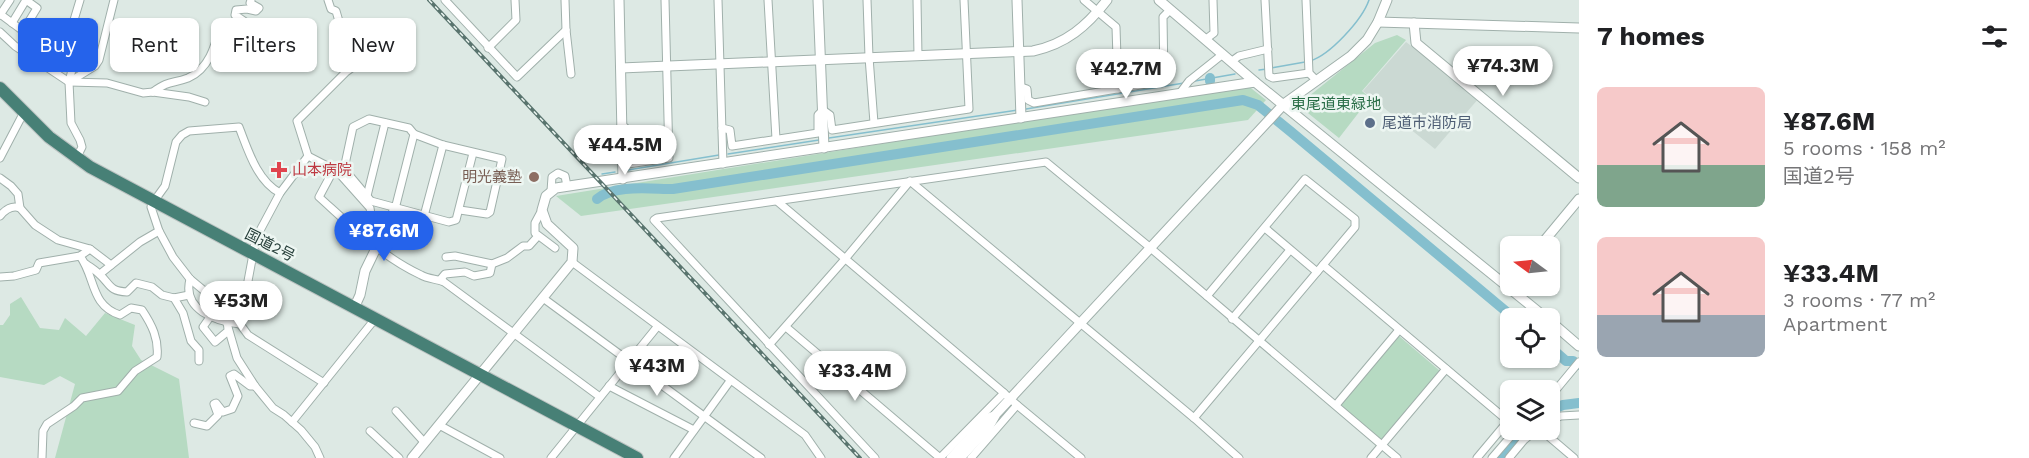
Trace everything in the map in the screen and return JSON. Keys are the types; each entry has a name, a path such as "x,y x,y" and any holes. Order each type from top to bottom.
{"highway":[{"name":"国道2号","path":"2,92 50,136 90,167 637,458"}],"street":[{"path":"10,0 0,15 22,31 37,8 26,0 12,23"},
{"path":"77,157 82,147 71,123 69,82 76,53 75,20 80,0"},
{"path":"69,82 94,66 99,60 114,0"},
{"path":"239,18 235,15 236,10 256,11 259,8 250,3 251,0"},
{"path":"328,0 331,9 336,11 343,35 355,46 360,62 338,80 297,121 308,156 334,169 370,208 376,246"},
{"path":"445,0 517,77 566,30"},
{"path":"488,48 516,20 515,0"},
{"path":"565,0 571,74"},
{"path":"619,0 623,179"},
{"path":"622,125 627,129 628,164 669,158 665,0"},
{"path":"718,0 723,164"},
{"path":"768,0 776,139"},
{"path":"818,0 824,148"},
{"path":"867,0 874,123"},
{"path":"917,0 918,56"},
{"path":"823,110 830,116 832,130 969,109 964,0"},
{"path":"1017,0 1021,118"},
{"path":"1084,0 1116,27 1118,89"},
{"path":"621,68 1019,52 1048,48 1080,30 1107,0"},
{"path":"1159,0 1232,61 1282,107 1500,277"},
{"path":"1206,39 1214,33 1213,0"},
{"path":"1265,0 1269,76 1273,78 1309,73"},
{"path":"1306,0 1309,73 1317,81"},
{"path":"960,458 988,428 996,414 1282,107 1352,56 1367,40 1387,0"},
{"path":"1021,87 1027,89 1028,100 1034,103 1164,81 1163,17 1170,10"},
{"path":"1378,22 1579,28"},
{"path":"1414,23 1416,43 1579,178"},
{"path":"0,32 15,46 69,82 107,83 143,93 189,96 205,102"},
{"path":"1232,61 1239,56 1268,49"},
{"path":"1180,93 1190,81 1223,54"},
{"path":"153,92 166,82 186,79 211,56"},
{"path":"555,248 538,236 535,223 546,196 567,186 1255,82"},
{"path":"722,128 730,130 732,146 818,134 818,115 823,110"},
{"path":"0,158 24,112"},
{"path":"460,210 487,214 490,212 502,159 443,145 414,134 409,128 369,119 353,126 344,170 371,201 449,222 456,220 460,210 473,153"},
{"path":"366,196 385,123"},
{"path":"280,193 273,189 252,162 239,127 189,131 176,142 165,186 151,207 159,231 173,257 190,279 214,299 223,310 237,358 255,386 273,408 292,422 315,447 320,458"},
{"path":"355,306 365,271 396,209 414,134"},
{"path":"424,216 443,145"},
{"path":"240,324 256,238 280,193 308,156"},
{"path":"875,458 654,220 1046,162 1151,248 1397,458"},
{"path":"334,169 320,197 363,237 424,277 440,280 600,397"},
{"path":"551,192 552,177 558,173 565,176 567,186"},
{"path":"0,178 18,194 20,208"},
{"path":"1194,418 1355,226 1354,219 1305,179 1206,296"},
{"path":"769,345 910,181"},
{"path":"910,181 1239,458"},
{"path":"1548,236 1579,199"},
{"path":"777,201 1081,458"},
{"path":"0,216 9,208 15,206 20,208 35,225 49,235 58,240 90,249 111,265"},
{"path":"412,458 572,262 573,248 547,224 542,210"},
{"path":"1265,228 1317,272"},
{"path":"100,274 140,242 159,231"},
{"path":"446,256 492,264 507,258 523,246 529,246 538,236"},
{"path":"0,277 36,270 39,263 80,256 90,249"},
{"path":"1232,318 1290,250"},
{"path":"42,458 43,431 47,424 82,398 118,391 135,371 157,357 155,336 142,310 131,308 120,315 110,312 100,303 86,264 80,256"},
{"path":"465,272 466,260"},
{"path":"572,262 805,435 820,458"},
{"path":"86,264 117,291 127,292 136,283 152,287 174,298 189,295"},
{"path":"440,280 445,274 465,272 474,276 490,273 492,264"},
{"path":"1323,265 1508,421 1477,458"},
{"path":"190,279 189,295 196,307 210,317 240,324 248,335 324,383"},
{"path":"1522,296 1535,308"},
{"path":"174,298 183,313 191,341 200,350 199,361"},
{"path":"543,298 761,458"},
{"path":"210,317 203,327 215,342 228,331 228,322"},
{"path":"292,422 375,319"},
{"path":"550,458 657,327"},
{"path":"786,327 940,458 1011,399"},
{"path":"1336,405 1400,330"},
{"path":"1560,330 1579,346"},
{"path":"1560,385 1579,362"},
{"path":"1371,458 1446,369"},
{"path":"194,423 207,426 218,415 214,404 216,403 223,412 232,409 238,396 230,376 234,374 250,386 255,386"},
{"path":"674,458 730,381"},
{"path":"609,386 694,430"},
{"path":"971,458 1011,399"},
{"path":"396,411 424,442"},
{"path":"951,458 987,419 996,414"},
{"path":"1560,416 1579,415"},
{"path":"439,425 500,458"},
{"path":"370,431 399,458"},
{"path":"1492,458 1508,440"},
{"path":"1510,458 1524,440"},
{"path":"1552,440 1574,458"}],"shaded area":[{"path":"1406,42 1479,98 1435,149 1363,91"}],"green space":[{"name":"東尾道東緑地","path":"1397,35 1406,40 1362,91 1370,98 1339,138 1298,105 1375,43"},
{"path":"1247,85 1266,100 1248,120 581,216 556,196"},
{"path":"21,297 40,328 59,330 65,318 86,336 105,313 135,325 132,346 141,360 179,379 189,458 55,458 75,384 60,376 44,385 0,377 0,325 3,325 10,315 10,304"},
{"path":"1399,336 1440,371 1381,440 1340,405"}],"waterway":[{"path":"1310,61 1327,52 1344,36 1360,17 1369,0"},
{"path":"1271,68 1305,62"},
{"path":"1259,70 1267,69"},
{"path":"1195,81 1235,74"},
{"path":"1026,109 1184,83"},
{"path":"597,199 604,194 623,189 673,189 1243,100 1258,105 1502,308"},
{"path":"829,138 1018,110"},
{"path":"728,154 819,140"},
{"path":"628,170 719,155"},
{"path":"602,174 615,172"},
{"path":"1560,356 1566,361 1573,361 1579,365"},
{"path":"1560,406 1579,403"},
{"path":"1500,458 1515,440"}],"railway":[{"path":"429,0 860,458"}],"place":[{"name":"尾道市消防局","path":"1370,123"},
{"name":"山本病院","path":"279,170"},
{"name":"明光義塾","path":"534,177"}]}
